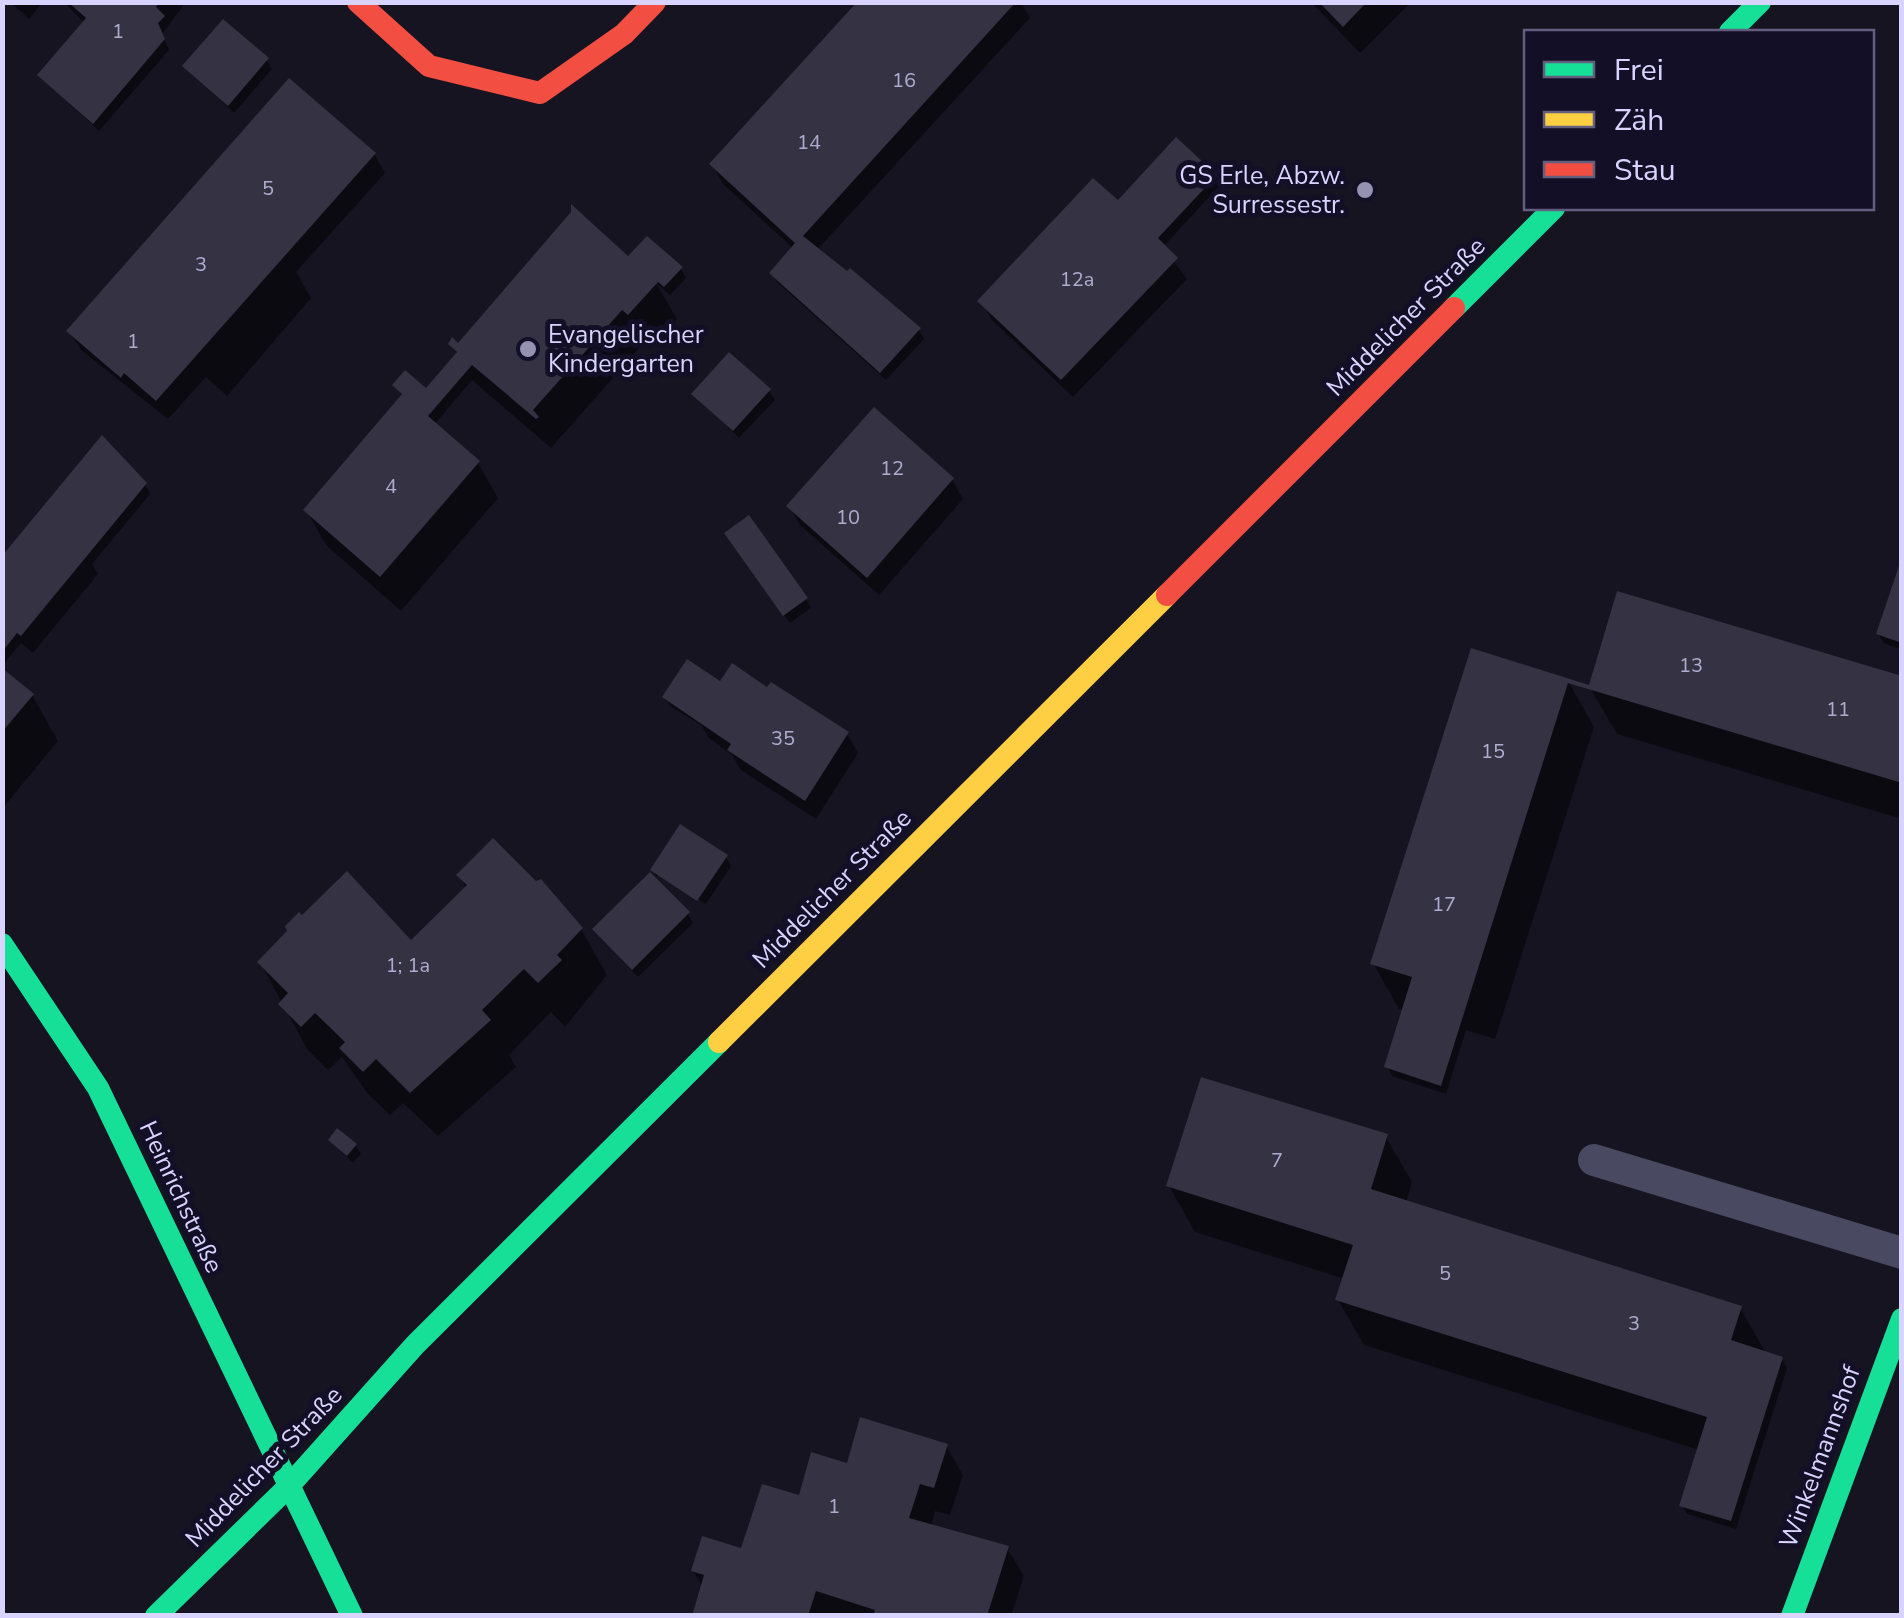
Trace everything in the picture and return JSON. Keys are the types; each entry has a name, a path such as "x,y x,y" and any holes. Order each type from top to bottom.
{"street":[{"path":"358,2 429,66 540,93 624,34 655,2"},
{"path":"1732,30 1760,2"},
{"name":"Middelicher Straße","path":"156,1616 288,1487 415,1345 1552,210"},
{"name":"Heinrichstraße","path":"2,944 98,1088 352,1616"},
{"name":"Winkelmannshof","path":"1792,1616 1902,1319"}],"lane":[{"path":"1594,1160 1902,1253"}],"building":[{"path":"68,2 159,2 156,7 165,16 158,23 165,39 93,124 37,75 86,18"},
{"path":"857,2 1016,2 803,236 847,271 850,268 921,328 880,373 769,273 795,243 709,164"},
{"path":"1319,2 1367,2 1343,27"},
{"path":"223,19 269,58 228,106 182,66"},
{"path":"289,78 376,153 156,401 124,373 121,378 66,331"},
{"path":"1176,137 1217,175 1158,238 1178,258 1061,380 977,301 1093,178 1118,200"},
{"path":"571,204 628,256 647,236 683,267 664,287 658,282 628,315 622,310 577,361 581,369 574,364 533,410 539,417 536,419 472,365 428,416 480,461 380,577 303,510 402,394 392,385 405,370 426,388 457,352 448,344 452,337 458,343 571,212"},
{"path":"729,352 771,389 733,431 691,394"},
{"path":"874,407 954,478 867,578 786,506"},
{"path":"102,435 147,483 21,636 17,633 2,652 2,556"},
{"path":"749,515 808,598 783,616 724,533"},
{"path":"1902,560 1902,643 1876,634"},
{"path":"1617,591 1902,676 1902,783 1568,683 1441,1086 1384,1067 1412,977 1370,964 1471,648 1589,685"},
{"path":"687,659 720,681 732,663 767,687 771,682 849,732 805,801 727,750 731,744 662,697"},
{"path":"2,668 34,694 2,732"},
{"path":"680,824 728,855 697,901 650,870"},
{"path":"493,838 536,881 541,879 583,928 557,955 562,960 538,983 524,969 482,1010 491,1020 410,1093 376,1059 363,1072 339,1048 345,1042 315,1013 301,1027 278,1004 288,993 257,962 287,931 285,926 299,912 302,915 347,871 411,940 467,885 456,875"},
{"path":"650,872 690,912 632,970 592,929"},
{"path":"1201,1077 1388,1134 1371,1189 1742,1306 1731,1340 1783,1357 1731,1521 1679,1506 1707,1417 1335,1300 1353,1245 1166,1186"},
{"path":"337,1128 357,1144 347,1156 328,1140"},
{"path":"860,1417 948,1444 934,1488 920,1484 909,1518 1009,1546 987,1616 873,1616 875,1610 816,1591 808,1616 692,1616 704,1575 691,1571 702,1536 741,1548 762,1484 799,1495 811,1452 847,1463"}],"traffic: fast":[{"path":"1732,30 1760,2"},
{"path":"1454,308 1552,210"},
{"path":"2,944 98,1088 352,1616"},
{"path":"156,1616 288,1487 415,1345 719,1042"},
{"path":"1792,1616 1902,1319"}],"traffic: slow":[{"path":"719,1042 1167,595"}],"traffic: jam":[{"path":"358,2 429,66 540,93 624,34 655,2"},
{"path":"1167,595 1454,308"}],"place":[{"name":"GS Erle, Abzw. Surressestr.","path":"1365,190"},
{"name":"Evangelischer Kindergarten","path":"528,349"}]}
